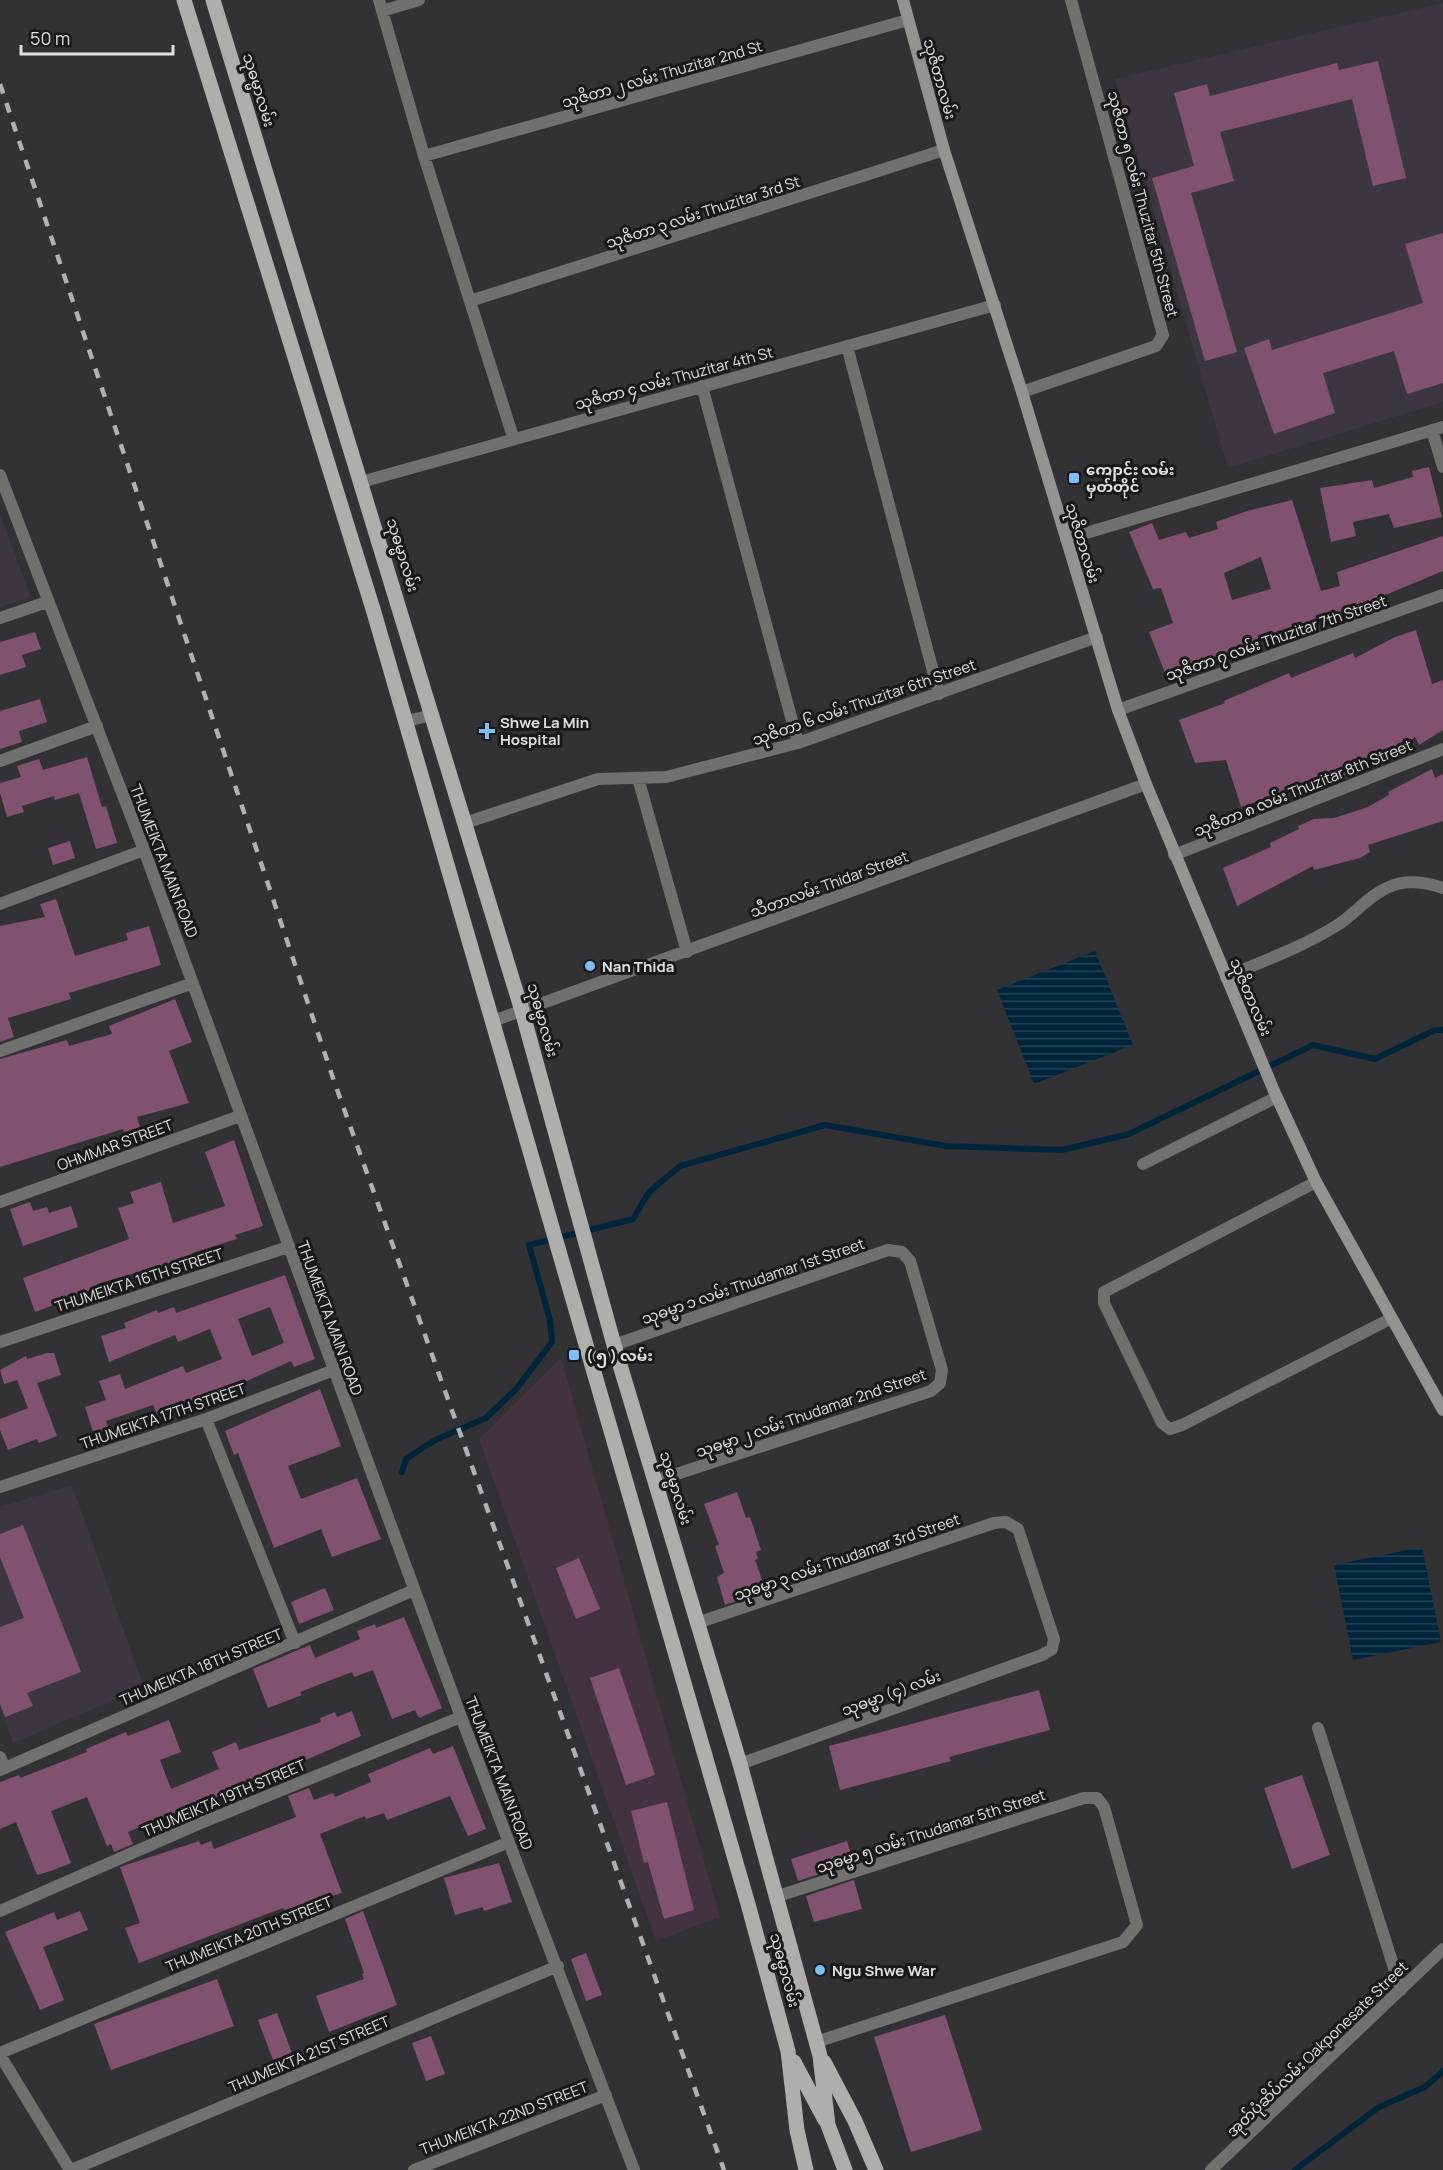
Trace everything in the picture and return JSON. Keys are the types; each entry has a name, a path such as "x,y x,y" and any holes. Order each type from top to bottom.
{"main road":[{"name":"သုဓမ္မာလမ်း","path":"184,0 406,722 493,1021 788,2051 797,2130 806,2170"},
{"name":"သုဓမ္မာလမ်း","path":"213,0 522,1011 614,1346 740,1764 818,2049 828,2125"},
{"name":"သုဇိတာလမ်း","path":"903,0 944,150 995,305 1118,710 1174,855 1275,1094"},
{"path":"1275,1094 1316,1182 1390,1319 1443,1410"},
{"name":"သုဓမ္မာလမ်း","path":"818,2049 855,2121 876,2170"},
{"name":"သုဓမ္မာလမ်း","path":"788,2051 828,2125"},
{"path":"828,2125 845,2170"}],"street":[{"path":"419,0 380,5 424,156 513,437"},
{"name":"သုဇိတာ ၅ လမ်း Thuzitar 5th Street","path":"1022,392 1156,346 1163,335 1071,0"},
{"name":"သုဇိတာ ၂ လမ်း Thuzitar 2nd St","path":"424,156 908,20"},
{"name":"သုဇိတာ ၃ လမ်း Thuzitar 3rd St","path":"470,301 944,150"},
{"name":"သုဇိတာ ၄ လမ်း Thuzitar 4th St","path":"361,482 513,437 995,305"},
{"path":"847,346 939,694"},
{"path":"702,386 798,743"},
{"path":"1066,539 1438,429 1443,467"},
{"name":"THUMEIKTA MAIN ROAD","path":"0,475 144,850 461,1717 634,2170"},
{"name":"သုဇိတာ ၇ လမ်း Thuzitar 7th Street","path":"1118,710 1443,595"},
{"path":"0,618 47,602"},
{"name":"သုဇိတာ ၆ လမ်း Thuzitar 6th Street","path":"465,823 598,778 638,778 686,773 798,743 1097,637"},
{"path":"406,722 433,715"},
{"path":"0,761 97,726"},
{"name":"သုဇိတာ ၈ လမ်း Thuzitar 8th Street","path":"1174,855 1443,749"},
{"path":"638,778 687,952"},
{"name":"သီတာလမ်း Thidar Street","path":"493,1021 1146,784"},
{"path":"0,904 144,850"},
{"path":"1226,977 1313,939 1339,925 1386,888 1401,883 1425,882 1443,888"},
{"path":"0,1051 193,983"},
{"path":"1143,1164 1275,1094"},
{"name":"OHMMAR STREET","path":"0,1202 240,1116"},
{"path":"1316,1182 1104,1292 1104,1304 1162,1423 1170,1429 1390,1319"},
{"name":"THUMEIKTA 16TH STREET","path":"0,1342 288,1247"},
{"name":"သုဓမ္မာ ၁ လမ်း Thudamar 1st Street","path":"614,1346 888,1250 902,1252 910,1261 942,1370 940,1383"},
{"name":"THUMEIKTA 17TH STREET","path":"0,1487 206,1419 334,1370"},
{"name":"သုဓမ္မာ ၂ လမ်း Thudamar 2nd Street","path":"655,1481 931,1391 940,1383"},
{"path":"206,1419 295,1643"},
{"name":"သုဓမ္မာ ၃ လမ်း Thudamar 3rd Street","path":"697,1623 994,1523 1006,1522 1018,1529 1054,1639 1052,1649"},
{"name":"THUMEIKTA 18TH STREET","path":"2,1765 295,1643 414,1590"},
{"name":"သုဓမ္မာ (၄) လမ်း","path":"740,1764 1052,1649"},
{"name":"THUMEIKTA 19TH STREET","path":"0,1911 196,1825 461,1717"},
{"path":"1318,1728 1401,1990"},
{"name":"သုဓမ္မာ ၅ လမ်း Thudamar 5th Street","path":"776,1897 1084,1798 1097,1798 1104,1807 1137,1926 1123,1942 818,2049"},
{"name":"THUMEIKTA 20TH STREET","path":"0,2054 509,1842"},
{"name":"အုတ်ပုံဆိပ်လမ်း Oakponesate Street","path":"1211,2170 1443,1949"},
{"name":"THUMEIKTA 21ST STREET","path":"71,2170 558,1966"},
{"path":"0,2054 71,2170"},
{"name":"THUMEIKTA 22ND STREET","path":"414,2170 606,2095"}],"shaded area":[{"path":"1443,3 1443,402 1228,468 1115,79"},
{"path":"0,514 31,597 0,607"},
{"path":"561,1358 720,1917 656,1941 479,1439"},
{"path":"72,1485 144,1687 13,1743 0,1708 0,1507"}],"water":[{"path":"1095,951 1133,1045 1034,1084 997,990"},
{"path":"1422,1547 1441,1642 1353,1660 1334,1565"}],"building":[{"path":"1378,61 1406,178 1373,186 1352,99 1220,132 1234,181 1191,193 1237,352 1205,361 1152,178 1194,166 1174,93 1207,84 1210,96 1337,63 1339,70"},
{"path":"1443,233 1443,383 1407,394 1394,351 1323,373 1335,413 1274,434 1244,348 1269,339 1272,350 1423,303 1405,244"},
{"path":"1429,467 1442,517 1394,528 1389,514 1353,522 1356,536 1331,542 1320,488 1372,480 1374,488 1413,477 1412,471"},
{"path":"1292,500 1321,591 1340,586 1337,572 1443,536 1443,571 1354,608 1263,636 1264,639 1236,647 1238,652 1201,668 1165,673 1149,632 1173,623 1161,588 1153,589 1129,532 1152,523 1159,540 1186,532 1189,538 1218,529 1216,522 1247,511","holes":["1261,557 1271,589 1232,600 1224,573"]},
{"path":"1416,630 1432,684 1443,680 1443,730 1419,745 1415,737 1380,761 1330,781 1328,777 1241,807 1226,760 1195,763 1179,720 1225,703 1224,701 1289,673 1291,678 1353,653 1355,658 1395,637"},
{"path":"35,632 41,649 22,655 26,667 0,675 0,642"},
{"path":"40,699 47,722 19,731 22,742 0,749 0,711"},
{"path":"87,757 102,807 106,806 117,843 96,849 79,793 55,800 54,796 22,806 24,812 7,817 0,793 0,783 21,777 17,766 39,759 43,770"},
{"path":"1432,769 1435,778 1443,774 1443,821 1368,845 1370,852 1360,858 1314,870 1313,866 1237,906 1223,868 1271,847 1270,843 1314,819 1334,818 1368,807 1389,795 1388,792"},
{"path":"70,841 75,858 53,865 48,848"},
{"path":"56,899 75,956 128,940 126,933 149,926 161,965 69,993 71,999 8,1018 14,1037 0,1042 0,926 45,917 40,904"},
{"path":"175,999 192,1042 169,1051 189,1103 137,1117 140,1127 124,1132 123,1129 0,1167 0,1059 67,1040 69,1046 112,1034 109,1026"},
{"path":"234,1140 263,1226 235,1235 237,1239 192,1253 196,1264 150,1277 148,1269 97,1284 98,1288 80,1293 82,1298 65,1304 64,1301 35,1312 23,1278 129,1239 118,1208 134,1203 130,1192 161,1182 173,1223 225,1206 205,1152"},
{"path":"30,1202 33,1211 47,1207 49,1213 71,1206 78,1227 23,1246 10,1209"},
{"path":"285,1275 315,1359 294,1367 291,1361 205,1400 203,1396 157,1414 153,1405 106,1421 109,1430 94,1435 85,1407 106,1400 99,1381 120,1374 125,1389 183,1366 186,1373 222,1359 210,1329 178,1342 175,1335 109,1362 101,1336 126,1328 124,1323 157,1310 158,1313 174,1307 176,1313","holes":["270,1307 284,1343 252,1356 238,1319"]},
{"path":"54,1353 61,1375 37,1383 57,1436 39,1443 37,1439 8,1450 0,1430 0,1419 28,1408 17,1380 4,1384 0,1370 26,1356 27,1359"},
{"path":"320,1389 341,1446 288,1466 301,1499 357,1478 381,1539 332,1557 321,1529 274,1548 238,1453 234,1455 225,1431"},
{"path":"737,1492 746,1518 750,1517 761,1550 756,1552 758,1559 755,1560 766,1591 725,1605 717,1577 724,1573 715,1546 719,1545 704,1504"},
{"path":"23,1525 81,1672 27,1693 33,1706 5,1717 0,1704 0,1627 24,1618 0,1557 0,1534"},
{"path":"579,1558 600,1609 576,1619 556,1568"},
{"path":"325,1588 334,1610 299,1624 291,1602"},
{"path":"404,1617 442,1708 419,1718 415,1710 392,1719 373,1670 354,1677 352,1672 300,1692 302,1695 268,1708 253,1669 310,1645 315,1658 360,1639 357,1631 375,1624 376,1628"},
{"path":"619,1668 655,1775 626,1785 590,1678"},
{"path":"1039,1690 1050,1730 949,1757 951,1761 840,1790 829,1746"},
{"path":"352,1711 361,1736 299,1763 303,1773 282,1781 279,1774 128,1832 133,1844 114,1852 111,1844 107,1846 87,1797 51,1811 71,1863 51,1871 37,1875 16,1822 0,1829 0,1782 19,1775 20,1778 87,1752 86,1749 126,1732 128,1736 169,1720 181,1752 160,1760 171,1789 219,1769 212,1752 236,1742 239,1750 321,1722 320,1718 335,1712 337,1717"},
{"path":"453,1746 486,1829 468,1836 450,1796 387,1820 384,1813 366,1819 365,1816 320,1834 342,1893 284,1910 283,1908 139,1963 125,1928 140,1923 120,1867 199,1841 201,1845 211,1841 214,1849 296,1817 288,1796 309,1788 314,1800 333,1793 335,1797 371,1782 368,1774 430,1748 433,1754"},
{"path":"1302,1775 1330,1855 1292,1869 1264,1788"},
{"path":"667,1802 694,1910 664,1919 648,1862 644,1863 631,1811"},
{"path":"847,1841 854,1863 798,1881 791,1859"},
{"path":"499,1863 512,1902 484,1911 483,1907 455,1915 444,1878"},
{"path":"854,1880 862,1909 814,1922 806,1896"},
{"path":"80,1911 88,1930 43,1947 64,2000 40,2010 5,1932 54,1912 57,1920"},
{"path":"363,1911 397,2005 329,2032 316,1996 364,1979 362,1974 364,1973 345,1919"},
{"path":"586,1953 602,1995 586,2001 571,1959"},
{"path":"217,1979 234,2026 111,2070 94,2024"},
{"path":"277,2013 292,2053 273,2060 258,2020"},
{"path":"945,2015 982,2130 911,2152 874,2037"},
{"path":"431,2036 445,2074 426,2081 412,2043"}],"waterway":[{"path":"402,1472 406,1459 435,1440 486,1418 517,1388 552,1342 550,1320 529,1245 633,1219 649,1192 680,1166 825,1125 946,1146 1062,1150 1129,1134 1313,1045 1375,1059 1435,1030 1443,1030"},
{"path":"1295,2170 1379,2107 1425,2087 1443,2071"}],"railway":[{"path":"0,84 334,1081 724,2170"}],"place":[{"name":"ကျောင်း လမ်း မှတ်တိုင်","path":"1074,478"},
{"name":"Shwe La Min Hospital","path":"487,731"},
{"name":"Nan Thida","path":"590,966"},
{"name":"( ၅ ) လမ်း","path":"574,1355"},
{"name":"Ngu Shwe War","path":"820,1970"}]}
